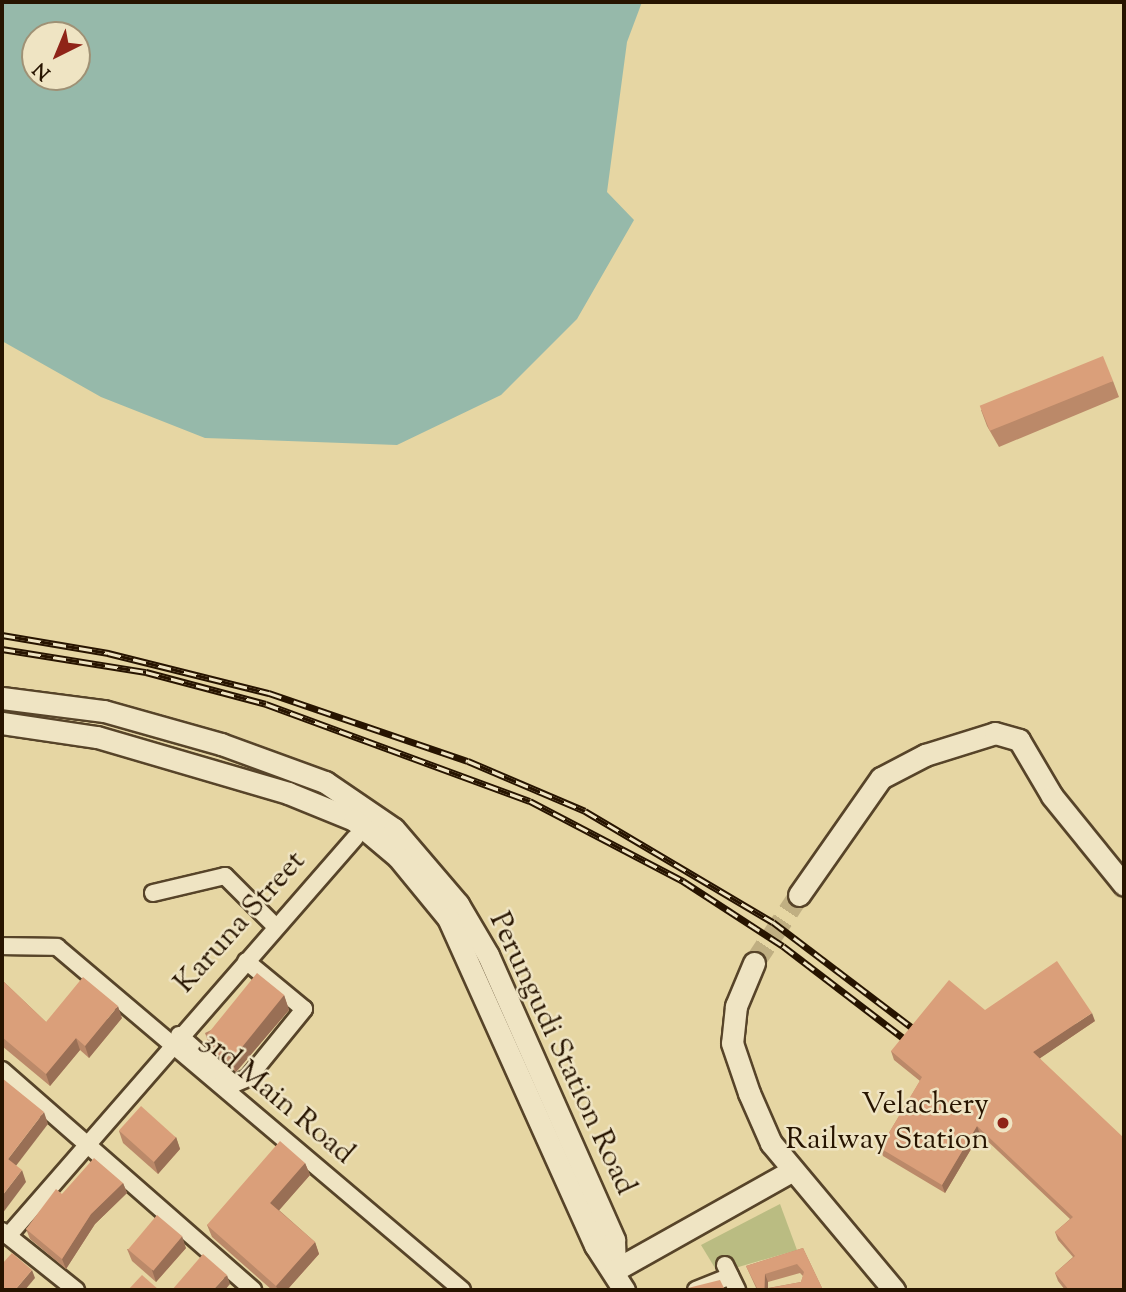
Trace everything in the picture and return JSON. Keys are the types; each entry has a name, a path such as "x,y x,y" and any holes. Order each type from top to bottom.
{"street":[{"name":"Perungudi Station Road","path":"2,698 104,711 221,744 363,803 425,861 458,904 521,1023 614,1240 615,1270"},
{"name":"Perungudi Station Road","path":"2,723 97,737 215,772 354,820 436,900 503,1034 595,1245 615,1270 624,1290"},
{"path":"799,895 881,778 925,755 995,733 1018,740 1052,796 1124,885"},
{"name":"Karuna Street","path":"5,1233 355,838"},
{"path":"153,893 225,876 276,927"},
{"name":"3rd Main Road","path":"2,946 57,947 174,1040 462,1290"},
{"path":"174,1040 196,1051 239,1084 304,1014 246,961"},
{"path":"754,963 736,1006 732,1043 771,1143 894,1290"},
{"path":"219,1024 262,973"},
{"path":"225,984 240,998"},
{"path":"194,1018 212,1032 196,1051"},
{"path":"2,1070 89,1140 253,1290"},
{"path":"615,1270 793,1170"},
{"path":"5,1233 76,1290"},
{"path":"696,1290 731,1277"}],"green space":[{"path":"780,1204 797,1250 718,1273 701,1245"}],"shaded area":[{"path":"2,2 642,2 627,42 607,192 634,220 577,319 501,395 397,445 205,438 101,397 2,341"}],"building":[{"path":"1103,356 1113,381 990,431 980,406"},
{"name":"Velachery Railway Station","path":"1057,961 1092,1013 1033,1052 1124,1138 1124,1290 1069,1290 1055,1273 1075,1256 1055,1232 1073,1217 977,1126 942,1185 880,1148 922,1077 891,1051 949,980 985,1010"},
{"path":"257,973 284,995 234,1056 207,1034"},
{"path":"83,977 118,1006 85,1046 76,1038 46,1074 2,1037 2,980 46,1022"},
{"path":"2,1078 44,1112 8,1159 22,1170 2,1196"},
{"path":"141,1106 176,1137 154,1162 119,1131"},
{"path":"280,1141 305,1163 270,1203 315,1242 276,1286 207,1225"},
{"path":"94,1158 123,1183 91,1214 62,1259 26,1229 56,1189 62,1194"},
{"path":"157,1215 182,1236 153,1271 128,1249"},
{"path":"803,1248 823,1290 758,1290 746,1266","holes":["797,1264 804,1272 801,1282 764,1289 765,1274"]},
{"path":"12,1253 32,1270 15,1290 2,1290 2,1264"},
{"path":"203,1254 227,1275 213,1290 172,1290"},
{"path":"142,1275 159,1290 128,1290"},
{"path":"720,1280 725,1290 680,1290"}],"tunnel":[{"path":"754,963 799,895"}],"railway":[{"path":"2,635 108,653 269,693 468,761 585,811 773,922 926,1038"},
{"path":"2,649 146,672 266,704 530,801 683,881 783,946 919,1050"}],"place":[{"name":"Velachery Railway Station","path":"1003,1123"}]}
